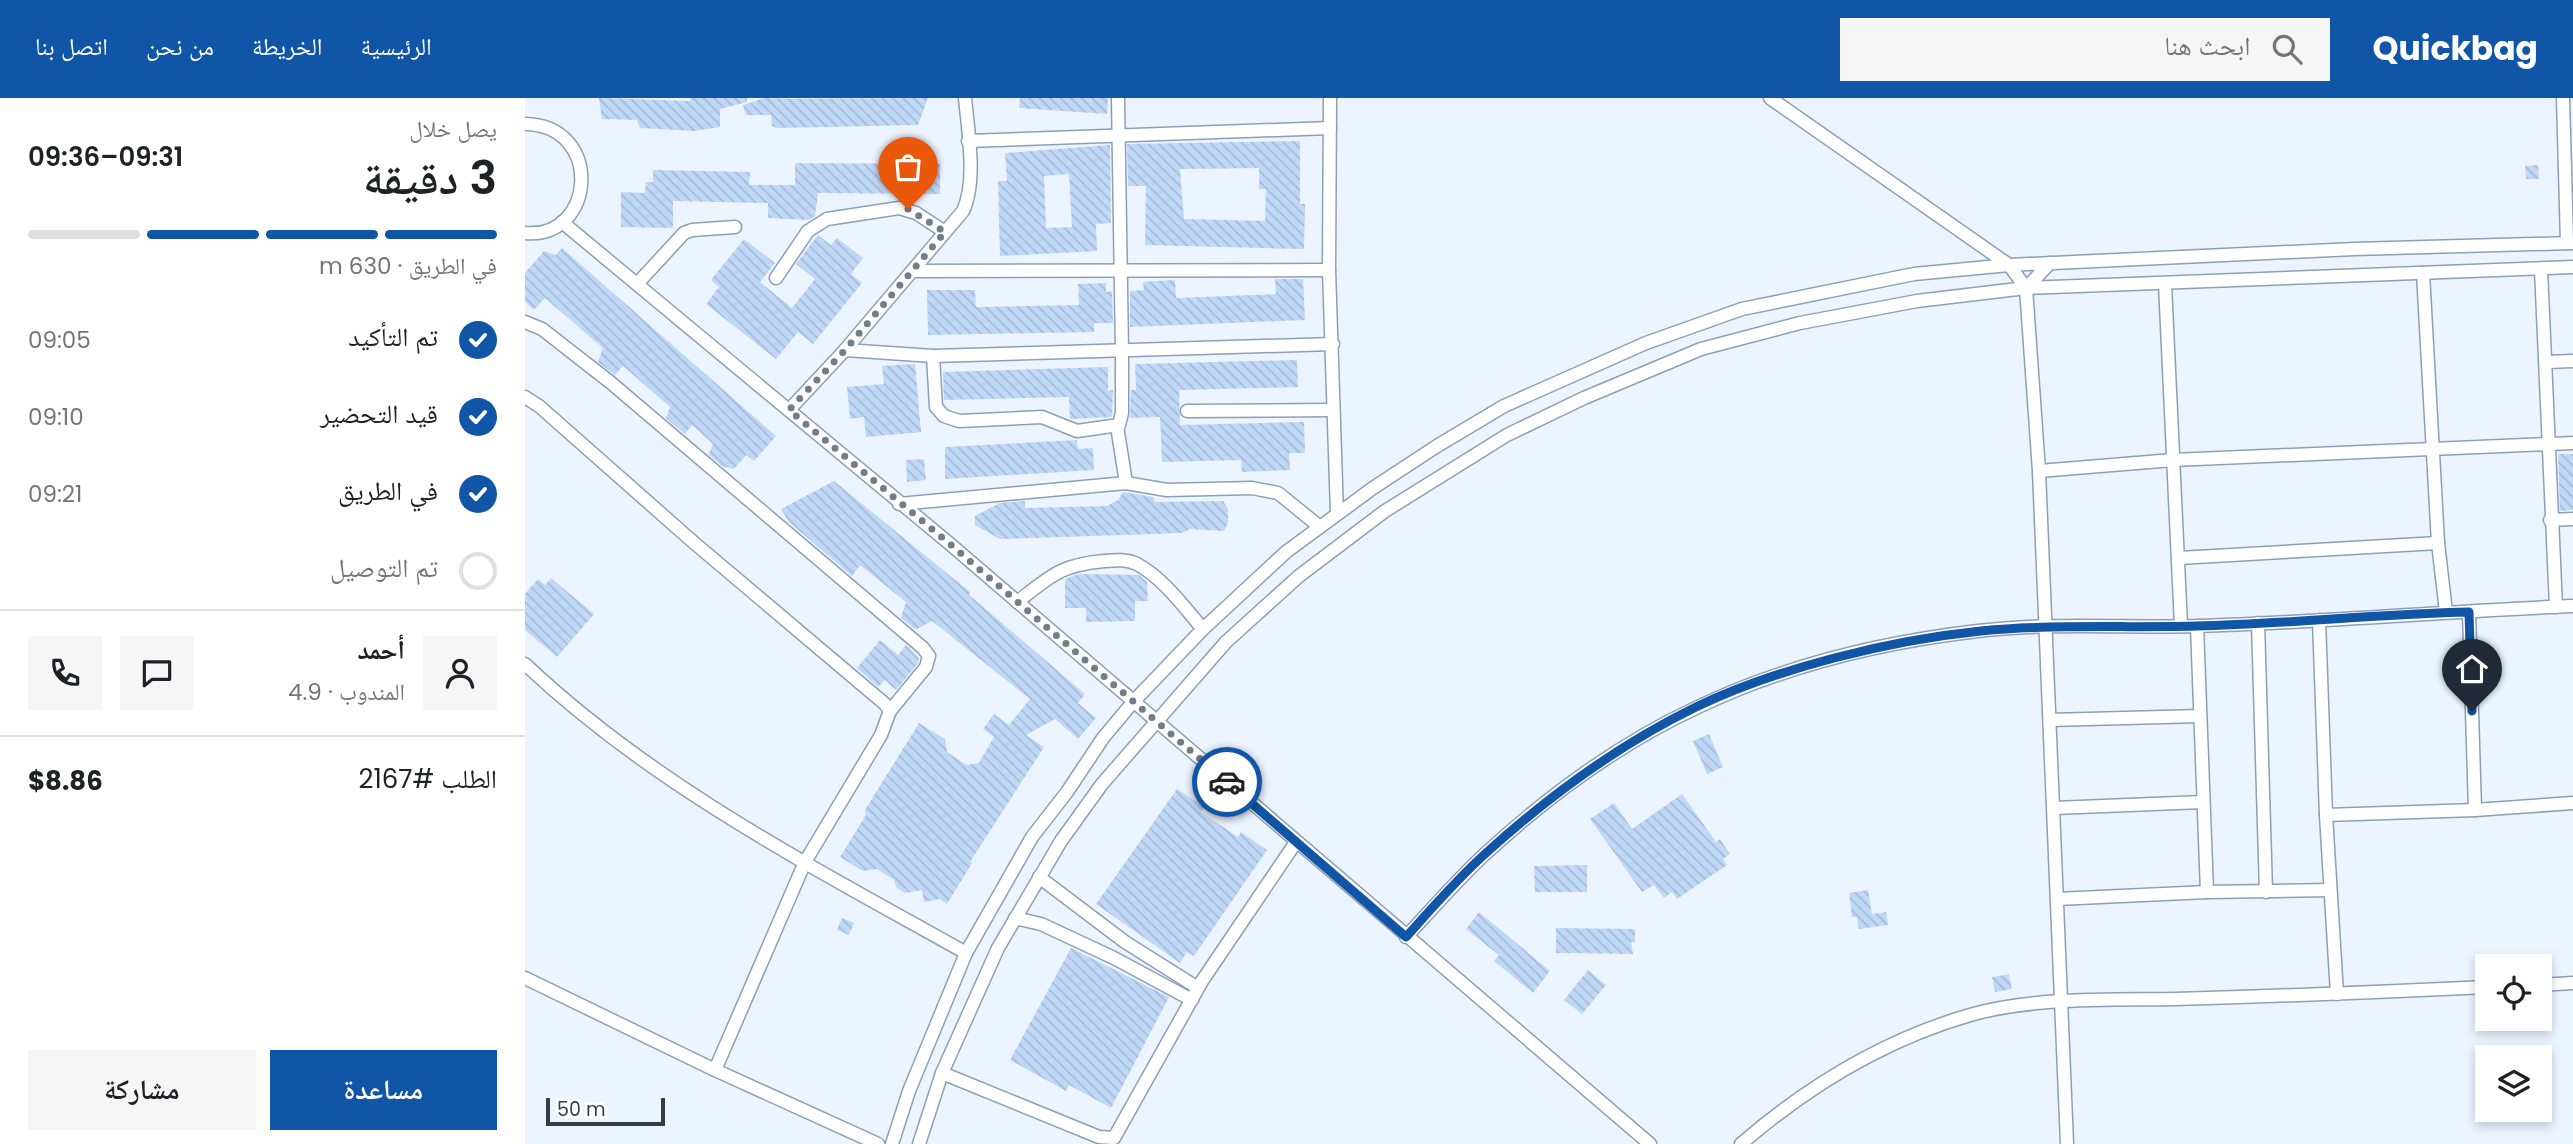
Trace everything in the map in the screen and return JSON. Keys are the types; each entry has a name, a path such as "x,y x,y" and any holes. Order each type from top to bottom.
{"street":[{"path":"789,410 845,350 960,215 967,201 969,176 965,98"},
{"path":"1118,98 1122,352 1121,418 1117,426 1126,483"},
{"path":"1330,98 1329,270 1337,514"},
{"path":"1770,98 2009,265 2026,288 2039,471 2067,1144"},
{"path":"892,1144 909,1091 967,953 1032,837 1067,792 1103,738 1133,702 1203,629 1286,552 1437,446 1504,406 1646,343 1742,309 1914,274 2009,265 2354,249 2570,243 2563,98"},
{"path":"525,124 551,129 564,138 575,150 581,164 583,180 580,196 573,210 562,222 547,230 525,233"},
{"path":"968,141 1331,128"},
{"path":"776,278 808,231 827,219 899,208 916,213 945,232"},
{"path":"562,222 1157,720 1406,937 1650,1144"},
{"path":"637,284 684,233 735,227"},
{"path":"2026,288 2050,264"},
{"path":"919,1144 943,1073 982,982 1039,877 1102,784 1226,642 1299,576 1385,511 1507,435 1584,398 1701,349 1800,323 1917,301 2026,288 2573,267"},
{"path":"2541,269 2550,520 2556,607"},
{"path":"912,271 1329,270"},
{"path":"2423,273 2438,543 2445,612"},
{"path":"2165,284 2181,626"},
{"path":"525,321 542,329 610,382 923,648 929,656 926,667 890,710 881,735 805,862 715,1070"},
{"path":"845,350 933,356 1333,344"},
{"path":"933,356 936,407 947,418 967,421 1042,416 1077,431 1117,426"},
{"path":"2546,362 2573,361"},
{"path":"525,397 539,406 890,710"},
{"path":"1187,411 1333,410"},
{"path":"2039,471 2173,460 2573,443"},
{"path":"899,504 1126,483 1167,491 1237,488 1267,490 1290,501 1320,527"},
{"path":"2550,520 2573,519"},
{"path":"2179,558 2438,543"},
{"path":"1017,603 1064,569 1077,564 1125,560 1152,575 1203,629"},
{"path":"1406,937 1474,864 1581,776 1696,707 1746,686 1861,652 1915,640 1966,633 2044,628 2197,626 2573,606"},
{"path":"2469,612 2475,810"},
{"path":"2319,620 2326,815 2337,994"},
{"path":"2258,623 2266,891"},
{"path":"2197,626 2207,892"},
{"path":"525,664 628,751 741,825 967,953"},
{"path":"2050,720 2200,716"},
{"path":"2054,808 2203,802"},
{"path":"2326,815 2475,810 2573,803"},
{"path":"943,1073 1099,1137 1114,1138 1195,994 1296,842"},
{"path":"1039,877 1195,994"},
{"path":"2057,899 2330,890"},
{"path":"1015,918 1034,921 1195,994"},
{"path":"1114,958 1125,942"},
{"path":"525,978 715,1070 878,1144"},
{"path":"2552,984 2573,983"},
{"path":"1741,1144 1778,1112 1820,1083 1868,1056 1971,1015 2060,1002 2475,988"}],"building":[{"path":"599,98 691,101 690,98 747,98 747,102 720,109 720,127 694,131 640,128 637,120 602,119"},
{"path":"764,98 928,98 918,125 777,128 772,126 771,115 746,115 743,105"},
{"path":"1020,98 1108,98 1107,114 1019,108"},
{"path":"1300,141 1300,204 1305,204 1304,249 1145,245 1146,186 1128,186 1127,144","holes":["1259,168 1259,189 1266,189 1265,221 1184,219 1180,169"]},
{"path":"1110,145 1111,223 1096,224 1097,251 1000,256 998,181 1007,181 1005,153","holes":["1069,174 1072,227 1046,228 1044,176"]},
{"path":"795,163 940,164 940,194 818,193 815,216 809,220 768,218 768,203 673,201 673,228 621,227 621,192 645,193 646,182 653,182 653,170 750,172 749,185 795,185"},
{"path":"2538,165 2539,179 2526,179 2525,166"},
{"path":"818,235 831,245 837,238 863,258 851,274 862,283 813,344 798,332 776,359 706,304 719,287 711,280 744,239 775,263 760,282 792,308 815,279 796,264"},
{"path":"562,248 776,436 754,461 746,455 734,469 722,466 709,455 713,444 692,425 685,434 666,418 670,407 623,366 615,375 598,362 603,348 545,298 534,310 525,302 525,273 544,251 556,255"},
{"path":"1275,279 1303,279 1305,320 1130,327 1130,291 1144,290 1143,282 1175,280 1176,298 1276,294"},
{"path":"1106,283 1106,292 1112,291 1113,323 1094,323 1094,332 928,335 927,290 975,290 976,307 1079,305 1078,284"},
{"path":"1297,360 1298,387 1179,390 1180,425 1304,422 1305,453 1289,453 1290,470 1242,472 1241,460 1162,462 1160,417 1130,418 1131,390 1136,390 1135,364"},
{"path":"915,364 921,432 866,437 864,417 850,419 847,387 884,384 882,366"},
{"path":"1108,367 1108,391 1113,390 1112,417 1070,419 1069,397 944,400 943,372"},
{"path":"1077,440 1078,449 1093,448 1094,470 945,479 945,447"},
{"path":"2558,454 2573,454 2573,510 2560,511"},
{"path":"924,459 926,480 907,482 906,460"},
{"path":"834,481 970,592 969,595 1085,694 1078,703 1096,718 1078,739 1055,719 1026,735 1044,747 970,862 972,863 947,904 940,899 924,902 922,890 905,893 896,887 894,880 877,869 863,871 840,857 866,815 865,810 919,723 945,739 947,752 967,765 979,763 994,737 983,729 994,714 1009,725 1030,699 932,621 917,629 913,628 901,618 906,602 860,565 852,576 789,522 781,509"},
{"path":"1123,492 1153,497 1155,502 1223,501 1228,509 1228,523 1224,531 1190,529 1182,533 1000,539 975,525 975,516 1000,503 1025,501 1025,508 1107,506 1118,500"},
{"path":"1079,574 1139,575 1147,582 1148,601 1135,601 1135,621 1086,622 1086,608 1065,608 1065,579"},
{"path":"551,578 594,614 557,657 525,630 525,594 538,579 545,585"},
{"path":"880,640 898,655 906,645 919,658 918,663 896,690 885,680 878,687 857,668"},
{"path":"1709,734 1723,767 1707,774 1693,741"},
{"path":"1177,789 1204,807 1201,812 1238,837 1241,832 1267,850 1194,956 1187,952 1180,963 1096,904"},
{"path":"1682,794 1716,842 1720,839 1730,854 1723,859 1727,865 1677,899 1672,892 1664,898 1654,885 1642,892 1590,819 1614,803 1632,829"},
{"path":"1587,865 1587,892 1535,892 1534,866"},
{"path":"1868,890 1872,914 1886,912 1888,925 1859,929 1857,917 1852,917 1849,893"},
{"path":"1479,912 1550,971 1533,993 1494,961 1499,955 1466,929"},
{"path":"842,918 854,923 849,935 837,930"},
{"path":"1556,928 1635,929 1635,942 1631,942 1633,954 1556,953"},
{"path":"1071,948 1169,997 1111,1108 1069,1085 1066,1091 1010,1060"},
{"path":"1588,970 1606,985 1582,1014 1564,1000"},
{"path":"2009,974 2012,989 1995,992 1992,977"}],"way so far":[{"path":"908,209 945,232 845,350 789,410 1227,782"}],"route":[{"path":"1227,782 1406,937 1455,883 1532,814 1581,776 1652,732 1696,707 1746,686 1861,652 1915,640 2008,629 2197,626 2469,612 2472,711"}]}
